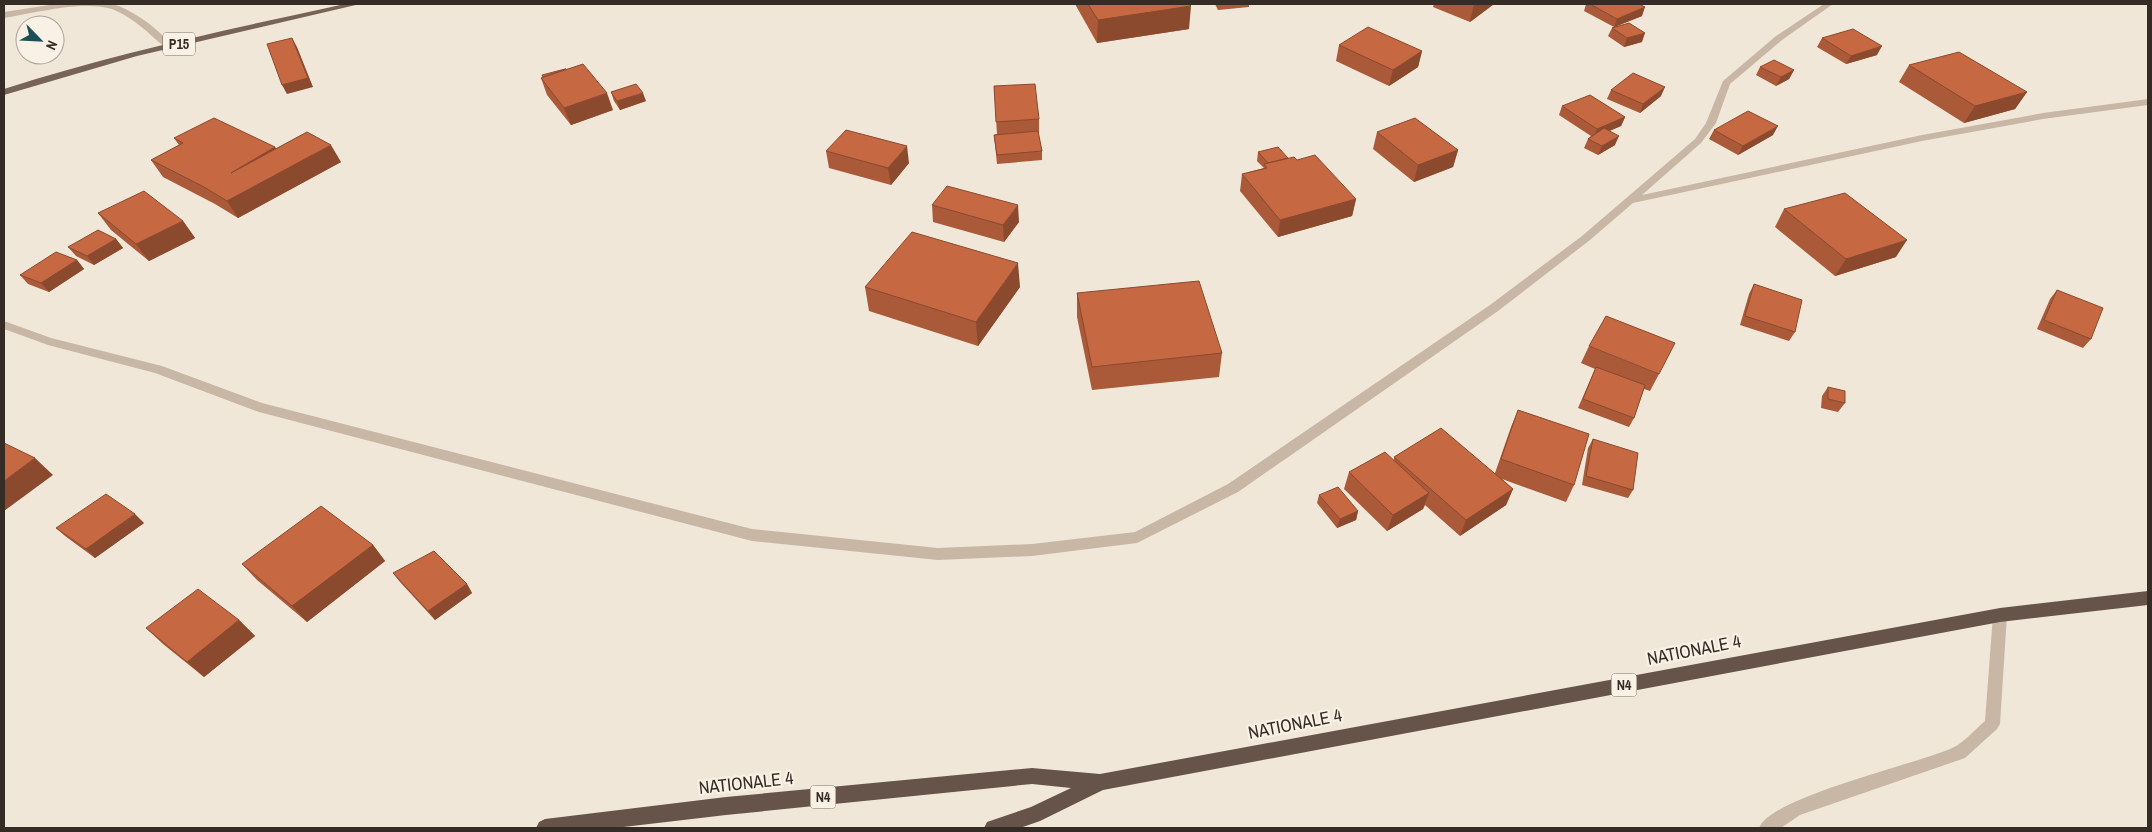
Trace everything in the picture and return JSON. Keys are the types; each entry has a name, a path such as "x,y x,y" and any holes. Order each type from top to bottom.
{"highway":[{"name":"NATIONALE 4","path":"545,828 726,806 906,790 1032,776 1101,782 2000,615 2148,598"},
{"name":"NATIONALE 4","path":"993,828 1034,815 1101,782"}],"main road":[{"name":"P15","path":"4,92 46,78 169,46 356,4"}],"street":[{"path":"4,325 48,341 158,369 259,407 752,535 938,554 1032,550 1137,537 1233,488 1494,308 1586,238 1698,141 1712,123 1726,83 1779,38 1829,4"},
{"path":"4,15 64,5 108,5 136,19 169,46"},
{"path":"1631,200 1922,138 2044,116 2148,102"},
{"path":"1768,828 1795,810 1959,753 1992,724 2000,615"}],"building":[{"path":"1088,4 1189,4 1191,6 1098,20"},
{"path":"1590,4 1639,4 1645,7 1617,19"},
{"path":"1629,23 1645,33 1627,38 1612,28"},
{"path":"1368,27 1422,51 1393,70 1339,45"},
{"path":"1853,29 1882,46 1851,56 1822,38"},
{"path":"292,38 308,78 282,85 267,44"},
{"path":"1959,52 2027,92 1975,106 1909,65"},
{"path":"1774,60 1794,70 1781,77 1760,67"},
{"path":"583,64 607,93 564,108 541,78"},
{"path":"566,69 543,77 542,75"},
{"path":"1633,73 1665,87 1643,104 1611,90"},
{"path":"636,84 643,93 617,101 611,92"},
{"path":"1035,84 1039,119 996,122 994,86"},
{"path":"1590,95 1625,117 1597,129 1562,106"},
{"path":"1748,111 1778,126 1743,146 1714,130"},
{"path":"214,118 275,147 231,173 307,132 331,145 227,201 151,160 183,143 174,138"},
{"path":"1415,118 1458,150 1418,165 1377,132"},
{"path":"1604,128 1619,136 1602,146 1588,139"},
{"path":"846,130 907,146 888,168 826,151"},
{"path":"1038,131 1042,151 997,155 994,135"},
{"path":"1278,147 1288,158 1268,163 1258,152"},
{"path":"1315,155 1356,199 1280,220 1242,174 1267,168 1264,164 1294,157 1297,160"},
{"path":"947,186 1018,205 1003,225 932,205"},
{"path":"144,191 183,221 136,244 98,213"},
{"path":"1845,193 1907,240 1846,259 1784,209"},
{"path":"98,230 116,239 87,256 68,247"},
{"path":"912,232 1018,263 976,322 865,287"},
{"path":"56,252 77,260 41,283 20,275"},
{"path":"1199,281 1222,353 1092,367 1077,293"},
{"path":"1754,284 1802,300 1795,332 1745,316"},
{"path":"2057,290 2103,308 2091,339 2044,320"},
{"path":"1606,316 1675,343 1659,374 1589,346"},
{"path":"1596,367 1645,385 1634,418 1583,399"},
{"path":"1828,387 1845,391 1845,403 1828,399"},
{"path":"1518,410 1589,434 1574,485 1501,459"},
{"path":"1441,428 1513,489 1466,520 1394,457"},
{"path":"1593,439 1638,453 1633,490 1586,476"},
{"path":"4,443 35,458 4,481"},
{"path":"1385,452 1429,493 1393,515 1349,472"},
{"path":"1338,487 1358,511 1340,519 1319,495"},
{"path":"106,494 135,514 86,549 56,528"},
{"path":"321,506 373,545 292,606 242,564"},
{"path":"434,551 467,584 428,611 393,573"},
{"path":"198,589 239,620 187,662 146,628"}]}
